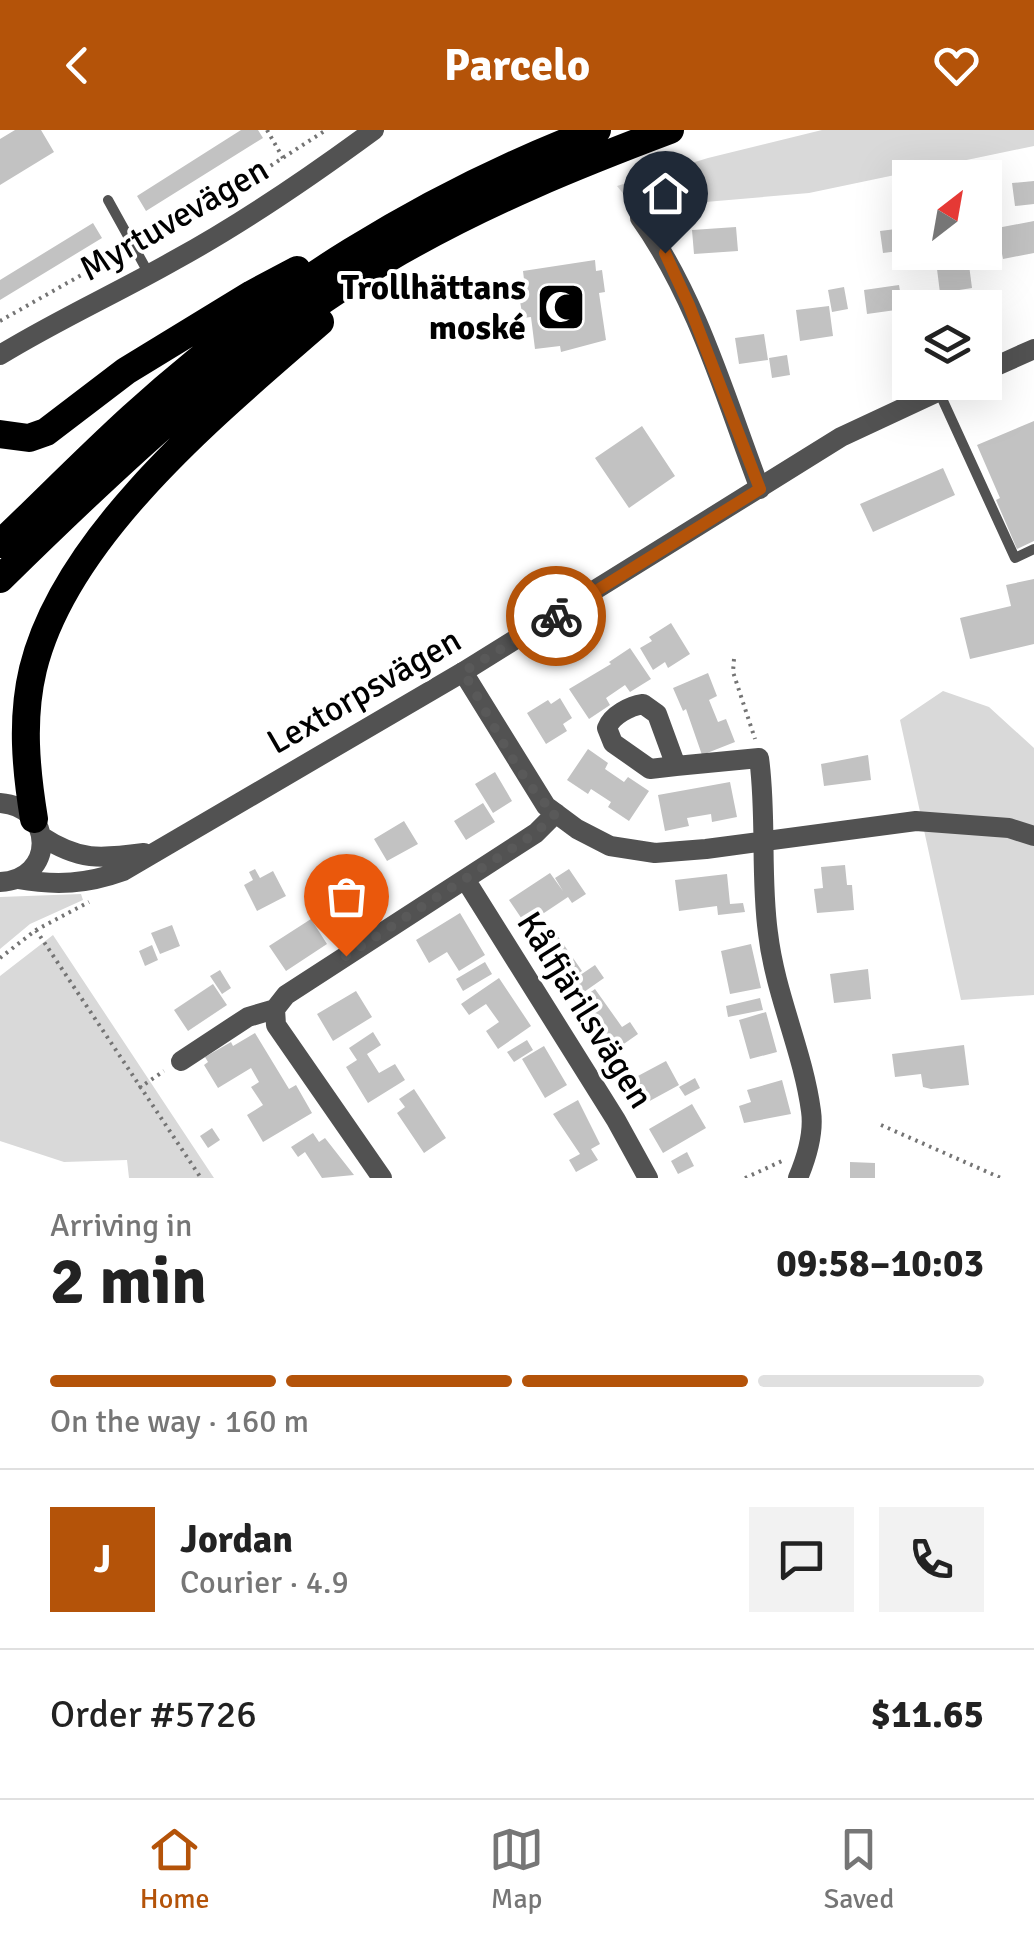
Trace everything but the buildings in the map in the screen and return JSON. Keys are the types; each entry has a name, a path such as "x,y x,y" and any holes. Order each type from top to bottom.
{"highway":[{"path":"0,544 132,417 276,303 388,244 502,170 597,130"},
{"path":"0,434 29,438 46,432 126,371 310,263 388,244 670,130"},
{"path":"0,579 210,384 323,301 388,244"},
{"path":"18,811 26,775 27,705 33,670 42,637 79,568 140,492 388,244"}],"street":[{"name":"Myrtuvevägen","path":"0,355 284,196 374,130"},
{"path":"640,218 665,253 689,305 760,489"},
{"path":"1002,364 1034,350"},
{"name":"Lextorpsvägen","path":"9,880 48,884 100,879 123,871 463,672 841,437 921,400"},
{"path":"463,672 546,806 577,830 610,846 656,853 916,821 1009,828 1034,836"},
{"path":"676,766 759,758 764,791 762,842 768,935 812,1114 802,1168"},
{"path":"9,880 37,861 18,811"},
{"name":"Lextorpsvägen","path":"18,811 69,853 102,858 151,852"},
{"path":"181,1060 248,1017 275,1009 286,995 536,833 556,813"},
{"name":"Kålfjärilsvägen","path":"465,878 648,1178"},
{"path":"275,1009 276,1025 382,1178"}],"lane":[{"path":"108,200 149,274"},
{"path":"942,400 1015,558 1034,549"}],"path":[{"path":"267,130 284,158"},
{"path":"0,322 216,201 326,130"},
{"path":"734,659 733,672 759,758"},
{"path":"36,930 201,1178"},
{"path":"140,1088 181,1060"},
{"path":"881,1125 1001,1178"},
{"path":"745,1178 789,1157 802,1168"}],"shaded area":[{"path":"822,130 1034,130 1034,146 967,160 892,160 892,176 809,193 635,208 617,186 708,158"},
{"path":"943,691 989,707 1034,748 1034,995 961,1000 900,720"},
{"path":"81,894 83,900 30,924 0,949 0,897"},
{"path":"53,935 214,1178 129,1178 127,1160 64,1162 0,1141 0,976"}],"way so far":[{"path":"346,956 536,833 556,813 546,806 522,771 463,672 556,616"}],"place":[{"name":"Trollhättans moské","path":"561,307"}],"route":[{"path":"556,616 760,489 665,253"}]}
